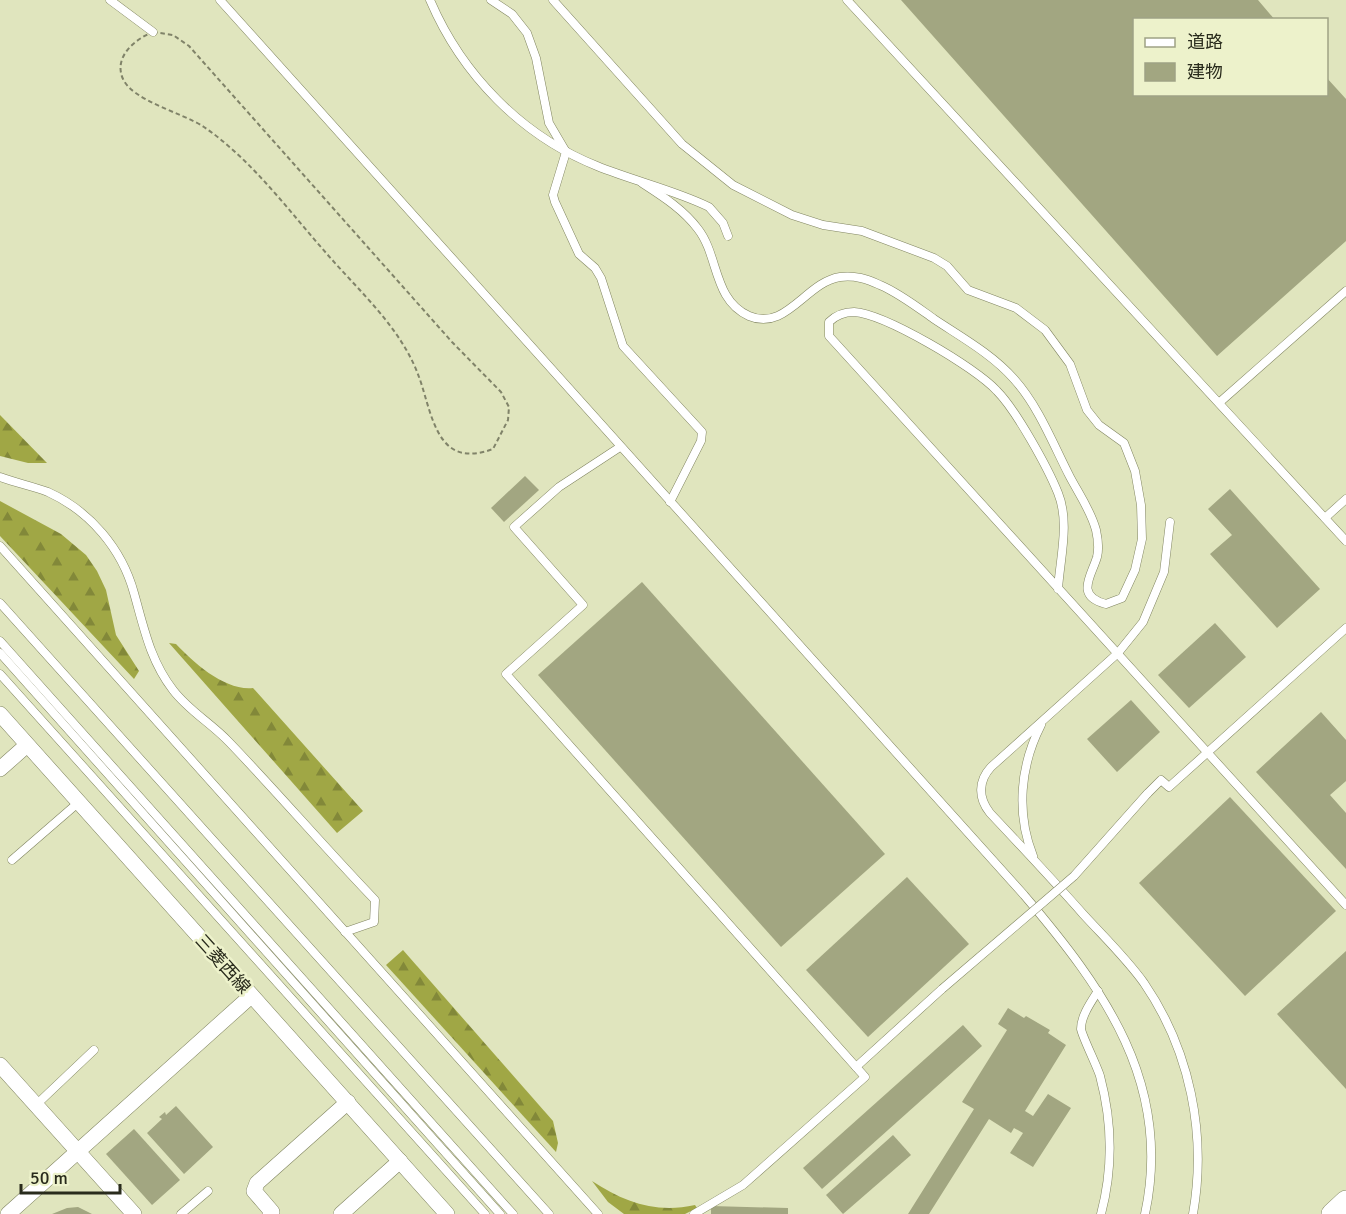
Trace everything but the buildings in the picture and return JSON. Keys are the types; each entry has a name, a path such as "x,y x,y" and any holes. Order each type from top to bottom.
{"street":[{"name":"三菱西線","path":"0,714 447,1214"},
{"path":"0,769 27,745"},
{"path":"8,1214 251,996"},
{"path":"0,1065 134,1214"},
{"path":"270,1214 272,1212 254,1191 257,1183 348,1102"},
{"path":"341,1214 400,1161"},
{"path":"1332,1214 1346,1201"}],"lane":[{"path":"110,0 153,32"},
{"path":"220,0 1024,895 1098,991 1130,1047 1145,1094 1151,1158 1145,1214"},
{"path":"430,0 452,44 484,86 522,122 566,152 709,207 723,223 728,236"},
{"path":"491,0 512,14 527,33 536,58 549,123 566,152 553,195 579,254 595,268 600,278 623,346 702,432 700,441 670,502"},
{"path":"553,0 682,144 733,185 792,215 823,225 862,231 934,258 947,266 968,290 1016,308 1045,330 1070,364 1087,410 1099,425 1124,443 1135,471 1142,512 1141,546 1133,576 1122,598 1106,604 1098,601 1089,593 1087,578 1098,549 1091,515 1032,403 1020,385 997,363 891,290 857,277 832,279 807,293 780,316 765,320 752,317 729,301 722,289 709,248 699,230 684,213 642,183"},
{"path":"847,0 1346,541"},
{"path":"1220,402 1346,291"},
{"path":"1058,589 1064,510 1058,492 1011,407 973,370 891,324 863,313 844,313 829,322 829,336 1206,753 1346,905"},
{"path":"620,447 559,487 514,527 583,605 506,674 865,1077 743,1185 694,1214"},
{"path":"0,477 39,489 67,503 91,522 111,545 130,582 150,649 174,692 194,713 230,743 375,900 374,922 345,932"},
{"path":"1325,518 1346,499"},
{"path":"1170,522 1164,572 1143,622 1118,653 991,767 984,776 981,787 982,799 987,809 1133,969 1156,1003 1175,1040 1186,1071 1196,1120 1198,1169 1193,1214"},
{"path":"0,546 598,1214"},
{"path":"0,603 549,1214"},
{"path":"856,1067 942,989 1074,876 1161,780 1169,787 1346,628"},
{"path":"0,641 513,1214"},
{"path":"0,653 500,1214"},
{"path":"0,674 485,1214"},
{"path":"1035,861 1024,826 1022,790 1031,747 1043,721"},
{"path":"12,860 79,802"},
{"path":"1098,991 1084,1017 1081,1030 1095,1061 1107,1113 1109,1167 1101,1214"},
{"path":"36,1105 94,1050"},
{"path":"181,1214 208,1191"}],"path":[{"path":"153,32 173,35 189,46 452,342 501,392 508,407 508,420 493,449 479,454 460,452 449,446 441,436 410,357 372,304 229,147 204,127 178,112 132,92 122,78 122,63 126,50 138,38 153,32"}],"green space":[{"path":"0,415 47,463 28,463 0,456"},
{"path":"0,501 61,534 86,555 106,590 116,635 139,671 134,679 0,536"},
{"path":"169,643 176,644 201,667 221,680 242,688 253,688 363,811 337,833"},
{"path":"403,950 553,1121 558,1143 556,1152 386,965"},
{"path":"592,1181 616,1195 641,1204 667,1208 695,1205 697,1208 685,1214 624,1214 608,1202"}]}
